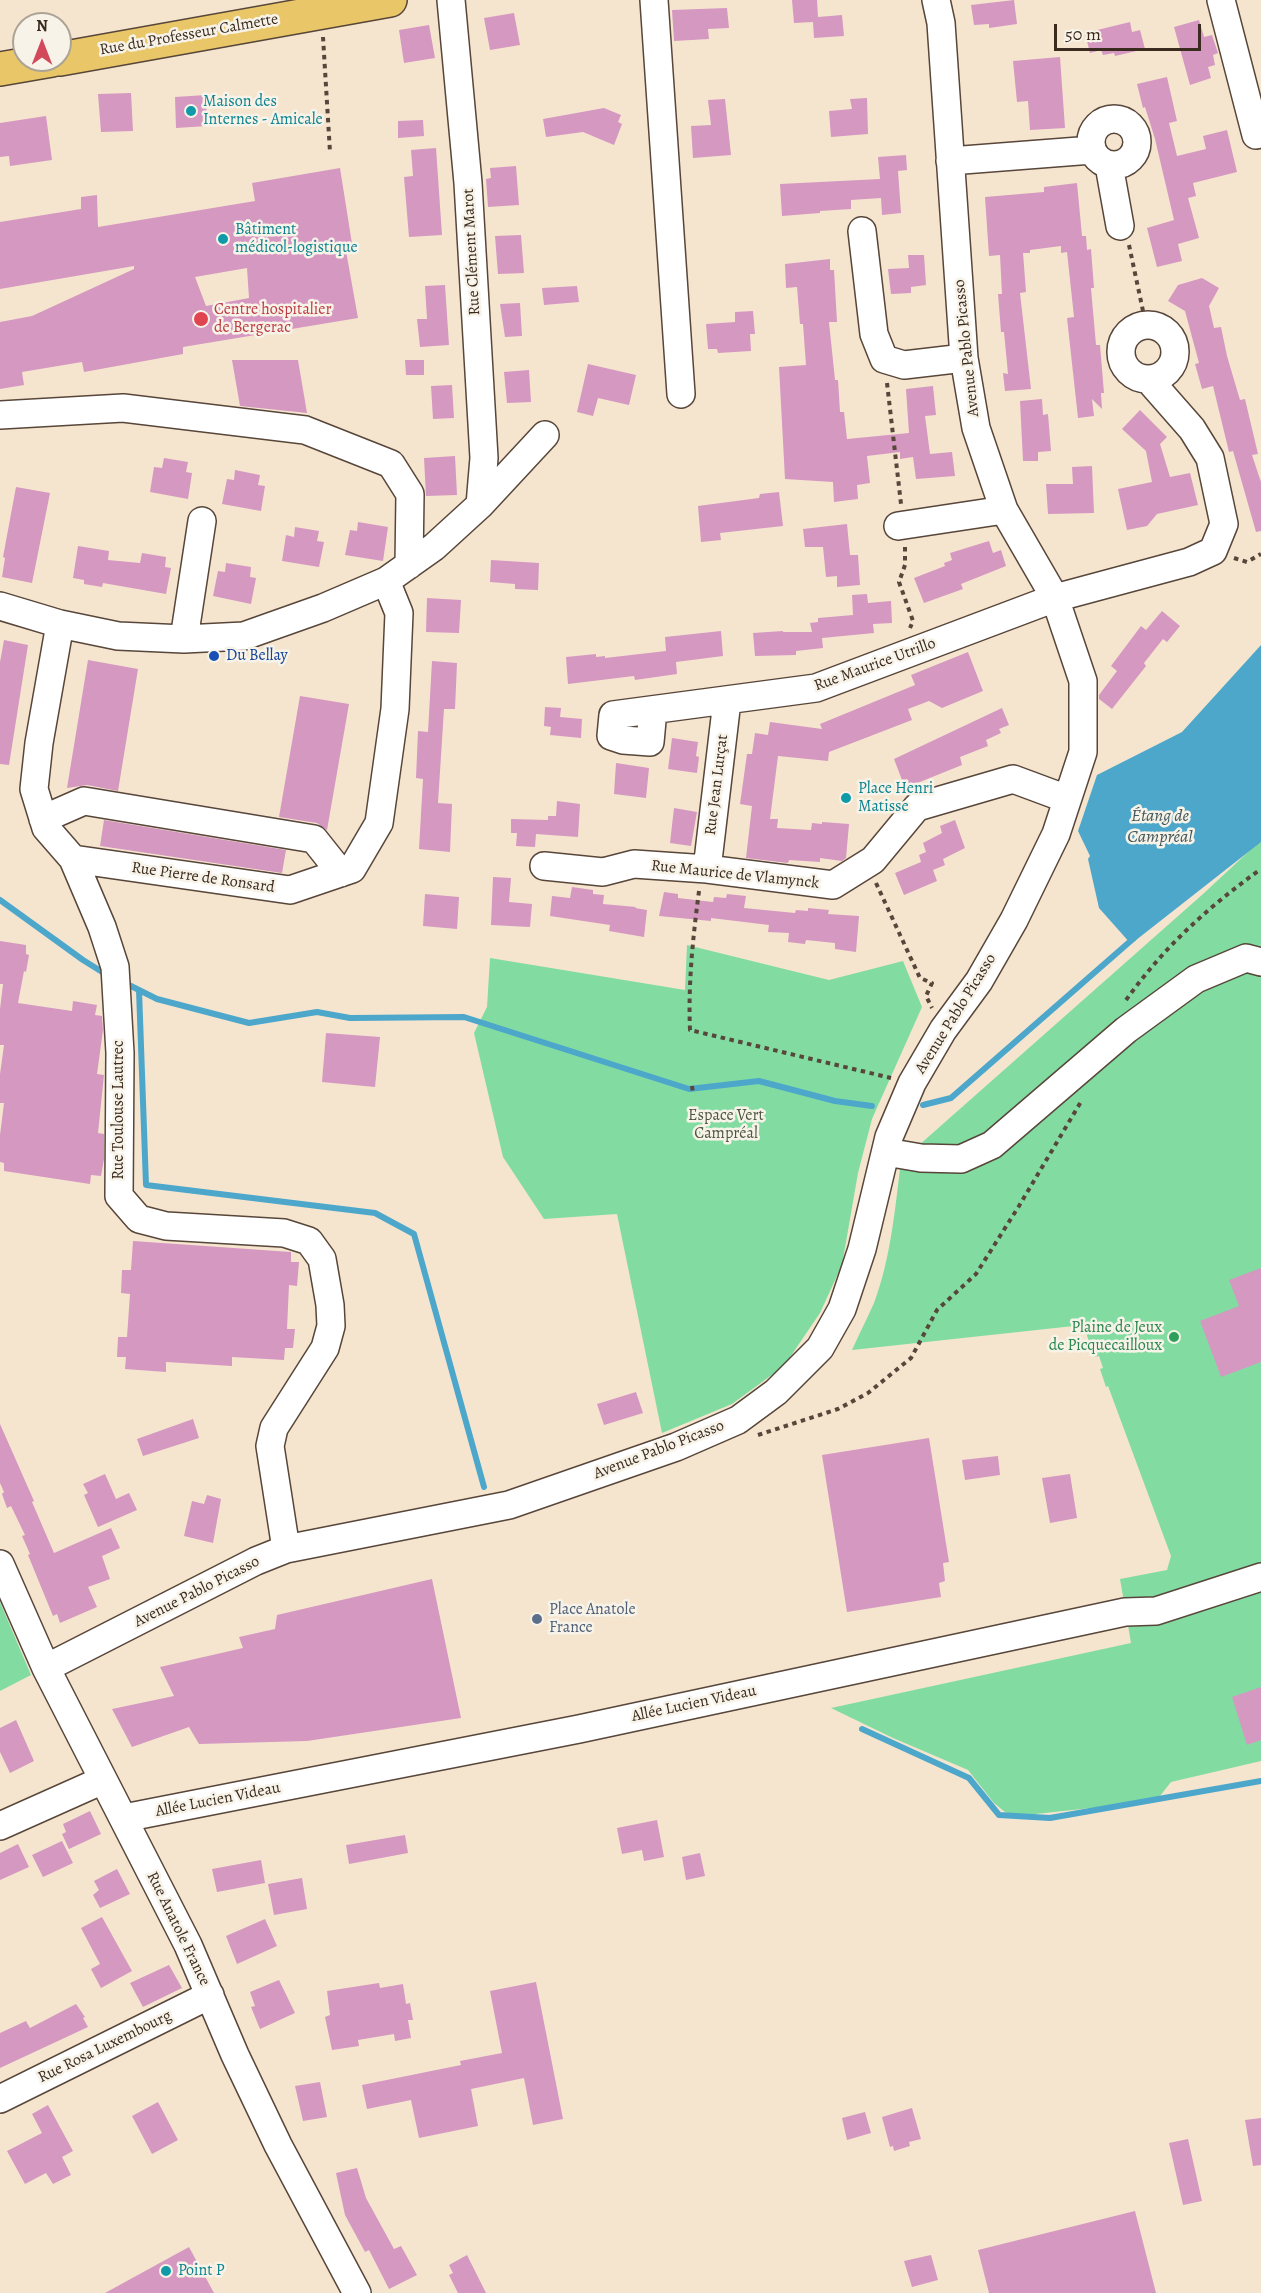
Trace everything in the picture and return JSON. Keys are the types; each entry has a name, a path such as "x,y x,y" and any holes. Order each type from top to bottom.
{"main road":[{"name":"Rue du Professeur Calmette","path":"72,57 390,0"}],"street":[{"name":"Rue Clément Marot","path":"452,0 468,183 484,458 480,505"},
{"path":"654,0 681,394"},
{"name":"Avenue Pablo Picasso","path":"46,1668 256,1561 286,1549 509,1505 676,1447 738,1420 776,1392 820,1348 842,1309 862,1250 889,1137 912,1083 943,1030 979,981 1014,920 1056,834 1083,752 1083,681 1056,598 1004,510 976,428 964,358 941,23 936,0"},
{"path":"1221,0 1256,135"},
{"path":"951,161 1100,157 1120,226"},
{"path":"862,231 874,334 884,358 904,365 964,358"},
{"path":"1146,325 1160,328 1167,333 1175,349 1174,358 1166,373 1149,380 1132,375 1121,360 1120,351 1127,335 1134,329 1146,325"},
{"name":"Rue Maurice Utrillo","path":"653,710 816,688 1056,598 1189,562 1213,551 1224,524 1210,458 1192,429 1149,380"},
{"path":"0,415 123,408 304,430 391,464 410,494 409,565"},
{"path":"0,606 60,624 118,636 184,639 244,636 323,608 386,581 434,547 480,505 545,435"},
{"path":"901,526 1004,510"},
{"path":"184,639 202,521"},
{"name":"Rue Pierre de Ronsard","path":"73,859 290,890 352,869 379,823 395,709 399,613 386,581"},
{"path":"60,624 39,743 34,789 46,828 73,859"},
{"name":"Rue Jean Lurçat","path":"704,869 727,701"},
{"name":"Rue Maurice de Vlamynck","path":"543,866 603,872 634,864 704,869 833,885 873,860 917,807 1012,779 1067,799"},
{"path":"43,819 84,801 314,839 341,873"},
{"name":"Rue Toulouse Lautrec","path":"73,859 102,927 116,980 120,1053 119,1196 139,1219 166,1226 285,1233 309,1241 322,1259 330,1305 331,1326 325,1348 274,1428 270,1446 286,1549"},
{"path":"886,1152 921,1158 961,1159 992,1146 1126,1030 1196,978 1246,958 1261,962"},
{"name":"Rue Anatole France","path":"0,1564 46,1668 188,1945 235,2055 278,2145 357,2293"},
{"name":"Allée Lucien Videau","path":"124,1818 579,1729 1125,1612 1156,1611 1261,1577"},
{"path":"0,1826 103,1780"},
{"name":"Rue Rosa Luxembourg","path":"0,2099 210,1995"}],"path":[{"path":"305,14 306,27 321,26 330,152"},
{"path":"1120,226 1126,233 1146,325"},
{"path":"884,358 905,565 899,582 913,621 899,657"},
{"path":"867,864 920,978 932,983 926,996 943,1030"},
{"path":"704,869 691,957 690,1030 912,1083"},
{"path":"692,1086 693,1093"}],"green space":[{"name":"Plaine de Jeux de Picquecailloux","path":"1261,840 1261,1761 1171,1782 1156,1801 1017,1816 1005,1812 994,1803 968,1770 831,1708 1131,1643 1120,1579 1167,1570 1171,1556 1108,1386 1106,1387 1100,1369 1103,1368 1099,1356 1095,1357 1083,1325 852,1350 874,1303 885,1268 901,1161"},
{"name":"Espace Vert Campréal","path":"687,945 829,980 903,961 922,1007 872,1119 858,1173 842,1265 820,1313 784,1366 732,1404 662,1433 617,1214 544,1219 503,1157 474,1033 487,1007 490,958 685,990"},
{"path":"0,1602 31,1675 0,1691"}],"water":[{"name":"Étang de Campréal","path":"1261,645 1261,842 1131,944 1099,908 1088,859 1090,856 1078,831 1097,775 1182,732"}],"building":[{"path":"792,0 817,0 818,17 842,15 844,36 814,38 813,22 794,23"},
{"path":"1014,0 1017,24 989,28 989,24 974,25 971,5"},
{"path":"727,8 729,28 708,29 709,39 674,41 672,10"},
{"path":"514,13 520,45 490,50 484,18"},
{"path":"1199,20 1204,37 1212,35 1218,53 1213,55 1215,65 1208,67 1211,78 1190,85 1174,27"},
{"path":"1130,22 1132,32 1140,30 1145,49 1115,56 1114,53 1103,55 1101,50 1090,53 1085,33"},
{"path":"429,25 435,58 404,63 399,30"},
{"path":"1060,57 1065,128 1030,130 1028,101 1017,102 1013,61"},
{"path":"1167,77 1177,121 1169,123 1177,156 1206,149 1203,136 1227,130 1237,172 1193,183 1196,196 1188,198 1199,238 1178,244 1182,261 1157,267 1147,228 1174,220 1155,139 1137,84"},
{"path":"131,93 133,131 101,132 98,94"},
{"name":"Maison des Internes - Amicale","path":"206,95 207,126 176,128 175,97"},
{"path":"867,98 868,134 831,137 829,111 852,109 850,99"},
{"path":"725,99 731,155 693,158 691,126 711,125 708,100"},
{"path":"604,108 621,115 618,122 622,124 614,145 583,132 546,137 543,119"},
{"path":"46,116 52,160 10,166 9,156 0,157 0,123"},
{"path":"423,120 424,136 398,138 398,121"},
{"path":"436,148 442,235 409,237 404,177 413,176 411,150"},
{"path":"906,155 907,170 898,171 901,213 882,215 881,198 851,200 851,209 782,216 780,184 880,179 878,157"},
{"path":"516,166 519,205 488,207 486,179 491,178 490,168"},
{"path":"340,168 353,250 346,251 358,318 183,347 183,354 84,372 82,362 22,372 24,385 0,389 0,322 32,316 134,269 134,266 0,289 0,222 81,209 81,197 97,195 98,227 255,201 252,183","holes":["247,268 249,298 206,306 195,277"]},
{"path":"1077,183 1082,236 1086,236 1087,250 1091,249 1094,288 1091,288 1096,345 1100,345 1104,393 1101,393 1102,409 1092,399 1094,416 1078,418 1067,318 1074,317 1067,252 1061,253 1061,246 1023,253 1026,292 1020,293 1031,389 1005,391 1003,373 1008,374 998,294 1002,294 1000,255 989,256 985,197 1044,192 1044,187"},
{"path":"521,235 524,273 498,274 495,236"},
{"path":"908,255 924,255 926,285 911,287 911,293 891,294 888,269 909,268"},
{"path":"830,259 830,270 834,270 837,322 829,322 835,380 838,380 840,412 844,412 847,439 909,433 906,389 933,386 936,415 925,416 930,454 952,452 955,476 916,479 913,457 900,459 900,452 867,456 870,483 857,485 858,499 834,502 833,482 785,479 779,367 806,365 797,287 786,288 785,264"},
{"path":"1202,278 1219,288 1209,306 1214,328 1221,327 1240,400 1245,399 1258,454 1252,455 1261,482 1261,531 1256,532 1233,451 1229,452 1213,386 1202,389 1195,364 1199,363 1185,311 1168,301 1178,285"},
{"path":"445,285 449,345 420,347 417,319 427,319 425,286"},
{"path":"577,286 579,302 544,305 542,288"},
{"path":"520,303 522,336 505,337 500,304"},
{"path":"753,311 755,334 750,334 751,351 718,353 717,349 708,349 706,324 735,322 735,312"},
{"path":"232,360 298,360 307,413 240,406"},
{"path":"405,360 424,360 424,375 406,375"},
{"path":"588,364 636,375 629,405 598,398 593,416 577,412"},
{"path":"529,370 531,402 507,403 504,372"},
{"path":"452,385 454,418 433,419 431,386"},
{"path":"1042,399 1043,415 1048,414 1051,451 1038,452 1038,461 1023,461 1020,401"},
{"path":"1140,410 1167,437 1160,444 1170,477 1190,473 1198,505 1157,514 1147,526 1127,530 1118,489 1152,482 1146,451 1122,429"},
{"path":"455,456 457,495 426,496 424,458"},
{"path":"164,458 188,462 186,472 192,473 188,499 150,492 154,467 162,468"},
{"path":"1092,466 1094,513 1048,514 1046,484 1073,484 1072,467"},
{"path":"235,470 260,475 258,485 265,486 261,511 222,504 227,479 234,480"},
{"path":"16,487 50,493 32,583 2,577 5,558 3,557"},
{"path":"779,492 783,526 720,533 721,540 701,542 698,506 759,498 760,494"},
{"path":"358,522 388,527 383,561 345,555 350,530 357,531"},
{"path":"847,524 850,555 858,555 860,585 837,587 837,576 826,577 823,547 805,547 803,529"},
{"path":"295,527 319,531 317,541 324,542 319,567 282,561 286,535 294,537"},
{"path":"989,541 993,553 1001,550 1006,566 961,584 963,589 924,603 914,578 945,566 944,563 952,560 950,553"},
{"path":"78,546 109,551 108,560 140,563 142,553 166,557 165,567 171,568 166,594 103,583 102,587 84,584 84,580 73,578"},
{"path":"491,560 539,563 538,590 515,589 515,584 490,582"},
{"path":"226,563 251,567 250,577 256,578 251,604 213,596 218,571 225,572"},
{"path":"867,594 868,603 891,601 892,623 873,624 874,633 822,638 823,648 796,651 796,655 755,656 753,633 812,632 810,623 818,622 818,618 853,615 852,595"},
{"path":"427,598 461,600 459,633 426,632"},
{"path":"1162,611 1180,626 1167,642 1163,639 1144,663 1146,666 1112,709 1099,699 1099,695 1117,671 1111,666 1141,626 1146,630"},
{"path":"721,631 723,656 676,662 677,674 635,680 634,676 568,684 566,657 596,654 596,657 605,656 605,658 666,651 665,637"},
{"path":"4,640 28,645 9,765 0,764 0,662"},
{"path":"968,652 983,691 942,708 929,701 908,709 912,720 829,752 828,761 778,756 770,819 778,819 777,828 811,830 812,823 849,824 846,858 842,861 820,858 820,862 789,860 788,863 746,858 752,806 740,804 747,754 752,754 755,733 768,735 770,722 822,729 820,724 915,685 911,675"},
{"path":"88,660 138,669 118,791 87,785 67,788"},
{"path":"432,661 457,663 455,709 444,709 438,803 452,804 450,852 419,849 423,779 416,778 418,731 428,732"},
{"path":"300,696 349,704 327,830 317,823 279,817"},
{"path":"545,707 561,708 560,717 582,719 581,738 550,735 551,727 544,726"},
{"path":"1002,708 1009,725 999,729 1001,733 986,740 988,746 960,757 962,765 905,788 894,759"},
{"path":"672,738 698,742 697,773 668,769"},
{"path":"616,763 649,768 646,798 614,794"},
{"path":"557,801 580,804 578,837 536,834 535,847 516,846 517,833 511,833 511,819 548,820 548,816 556,816"},
{"path":"674,808 697,812 691,846 670,843"},
{"path":"104,820 286,850 282,873 100,846"},
{"path":"955,820 965,848 943,859 945,865 933,870 937,881 904,895 895,873 921,862 919,855 926,852 923,843 942,833 940,826"},
{"path":"493,877 511,878 509,902 532,904 530,927 491,925"},
{"path":"572,887 593,890 593,894 604,895 603,904 647,910 644,937 609,931 610,925 550,916 552,896 570,898"},
{"path":"664,892 678,894 678,898 713,902 714,897 726,898 727,894 746,896 744,908 795,913 796,910 808,911 808,908 829,910 828,914 859,916 856,952 835,949 835,943 806,940 805,944 788,942 789,933 768,932 769,925 711,918 711,921 659,916"},
{"path":"425,894 459,897 457,929 423,926"},
{"path":"0,941 26,945 26,954 29,955 18,1003 72,1011 73,1001 97,1005 95,1015 102,1016 103,1030 97,1074 104,1075 98,1133 104,1134 104,1159 101,1176 91,1175 90,1184 4,1171 4,1163 0,1162 0,1135 4,1103 0,1103 0,1074 4,1045 0,1045 3,984 0,984"},
{"path":"326,1033 380,1037 375,1087 322,1082"},
{"path":"133,1241 291,1252 291,1262 299,1262 297,1286 289,1285 287,1329 295,1329 293,1348 285,1348 284,1360 232,1357 232,1366 166,1362 166,1372 125,1369 126,1357 117,1357 118,1337 127,1337 130,1294 121,1293 122,1270 131,1270"},
{"path":"1261,1268 1261,1362 1221,1377 1200,1321 1239,1306 1229,1280"},
{"path":"636,1392 643,1413 604,1425 597,1404"},
{"path":"193,1419 199,1438 143,1456 137,1439"},
{"path":"0,1424 54,1553 111,1528 120,1548 102,1556 110,1579 88,1587 97,1607 60,1623 57,1614 53,1616 28,1555 30,1554 22,1536 25,1535 11,1506 7,1508 2,1494 4,1492 0,1483"},
{"path":"929,1438 949,1562 943,1563 945,1581 939,1583 941,1597 847,1612 822,1455"},
{"path":"998,1456 1000,1475 965,1480 962,1460"},
{"path":"105,1474 116,1499 129,1493 137,1510 98,1527 84,1495 88,1493 83,1484"},
{"path":"1070,1474 1077,1518 1050,1523 1042,1478"},
{"path":"207,1495 221,1499 213,1543 184,1536 192,1501 204,1504"},
{"path":"432,1579 461,1718 307,1741 199,1744 189,1727 132,1747 112,1709 174,1696 160,1667 243,1648 239,1637 275,1629 277,1615"},
{"path":"1261,1687 1261,1740 1247,1745 1232,1697"},
{"path":"16,1720 34,1761 10,1773 0,1752 0,1728"},
{"path":"90,1811 101,1834 69,1849 62,1834 66,1832 63,1824"},
{"path":"657,1820 664,1857 644,1861 642,1850 622,1854 617,1828"},
{"path":"405,1835 408,1853 349,1864 346,1845"},
{"path":"62,1841 73,1863 43,1877 32,1855"},
{"path":"18,1844 29,1867 0,1880 0,1853"},
{"path":"700,1853 705,1876 686,1880 682,1857"},
{"path":"261,1860 265,1883 217,1892 212,1869"},
{"path":"117,1869 130,1894 100,1908 93,1895 99,1890 94,1881"},
{"path":"302,1878 307,1909 274,1915 268,1884"},
{"path":"102,1917 132,1971 101,1988 91,1969 100,1964 81,1928"},
{"path":"265,1919 277,1946 237,1964 226,1936"},
{"path":"169,1965 182,1988 143,2007 130,1983"},
{"path":"279,1980 295,2013 260,2029 251,2007 255,2006 250,1992"},
{"path":"536,1982 563,2119 533,2125 524,2078 471,2089 478,2126 419,2138 411,2100 367,2109 362,2085 461,2065 460,2061 502,2053 490,1991"},
{"path":"379,1983 380,1988 403,1984 406,2004 410,2003 413,2020 408,2020 411,2038 395,2041 394,2034 358,2040 359,2046 332,2050 325,2017 330,2015 327,1991"},
{"path":"76,2004 85,2017 83,2018 88,2027 0,2068 0,2033 26,2021 30,2028"},
{"path":"320,2082 327,2117 303,2121 295,2086"},
{"path":"158,2102 178,2140 152,2154 132,2116"},
{"path":"48,2105 73,2151 62,2157 71,2175 53,2184 46,2173 25,2184 7,2151 42,2133 32,2114"},
{"path":"912,2108 921,2139 909,2142 910,2146 894,2151 893,2146 890,2147 882,2117"},
{"path":"865,2112 871,2133 847,2140 842,2118"},
{"path":"1261,2118 1261,2165 1253,2166 1245,2120"},
{"path":"1188,2139 1202,2201 1183,2205 1169,2143"},
{"path":"357,2168 366,2198 394,2249 401,2246 417,2275 389,2289 369,2250 365,2252 345,2215 336,2173"},
{"path":"1135,2211 1156,2293 989,2293 978,2250"},
{"name":"Point P","path":"189,2247 214,2293 105,2293 178,2253"},
{"path":"467,2255 486,2293 458,2293 449,2275 453,2273 449,2265"},
{"path":"931,2255 938,2280 912,2287 904,2261"}],"waterway":[{"path":"0,900 107,975"},
{"path":"923,1105 951,1098 1134,938"},
{"path":"125,983 157,999 249,1023 317,1012 350,1018 464,1017 689,1089 759,1081 835,1101 872,1106"},
{"path":"139,990 146,1185 375,1213 414,1234 484,1487"},
{"path":"862,1729 969,1778 999,1815 1050,1818 1261,1781"}],"place":[{"name":"Maison des Internes - Amicale","path":"191,111"},
{"name":"Bâtiment médicol-logistique","path":"223,239"},
{"name":"Centre hospitalier de Bergerac","path":"201,319"},
{"name":"Du Bellay","path":"214,656"},
{"name":"Place Henri Matisse","path":"846,798"},
{"name":"Plaine de Jeux de Picquecailloux","path":"1174,1337"},
{"name":"Place Anatole France","path":"537,1619"},
{"name":"Point P","path":"166,2271"}]}
